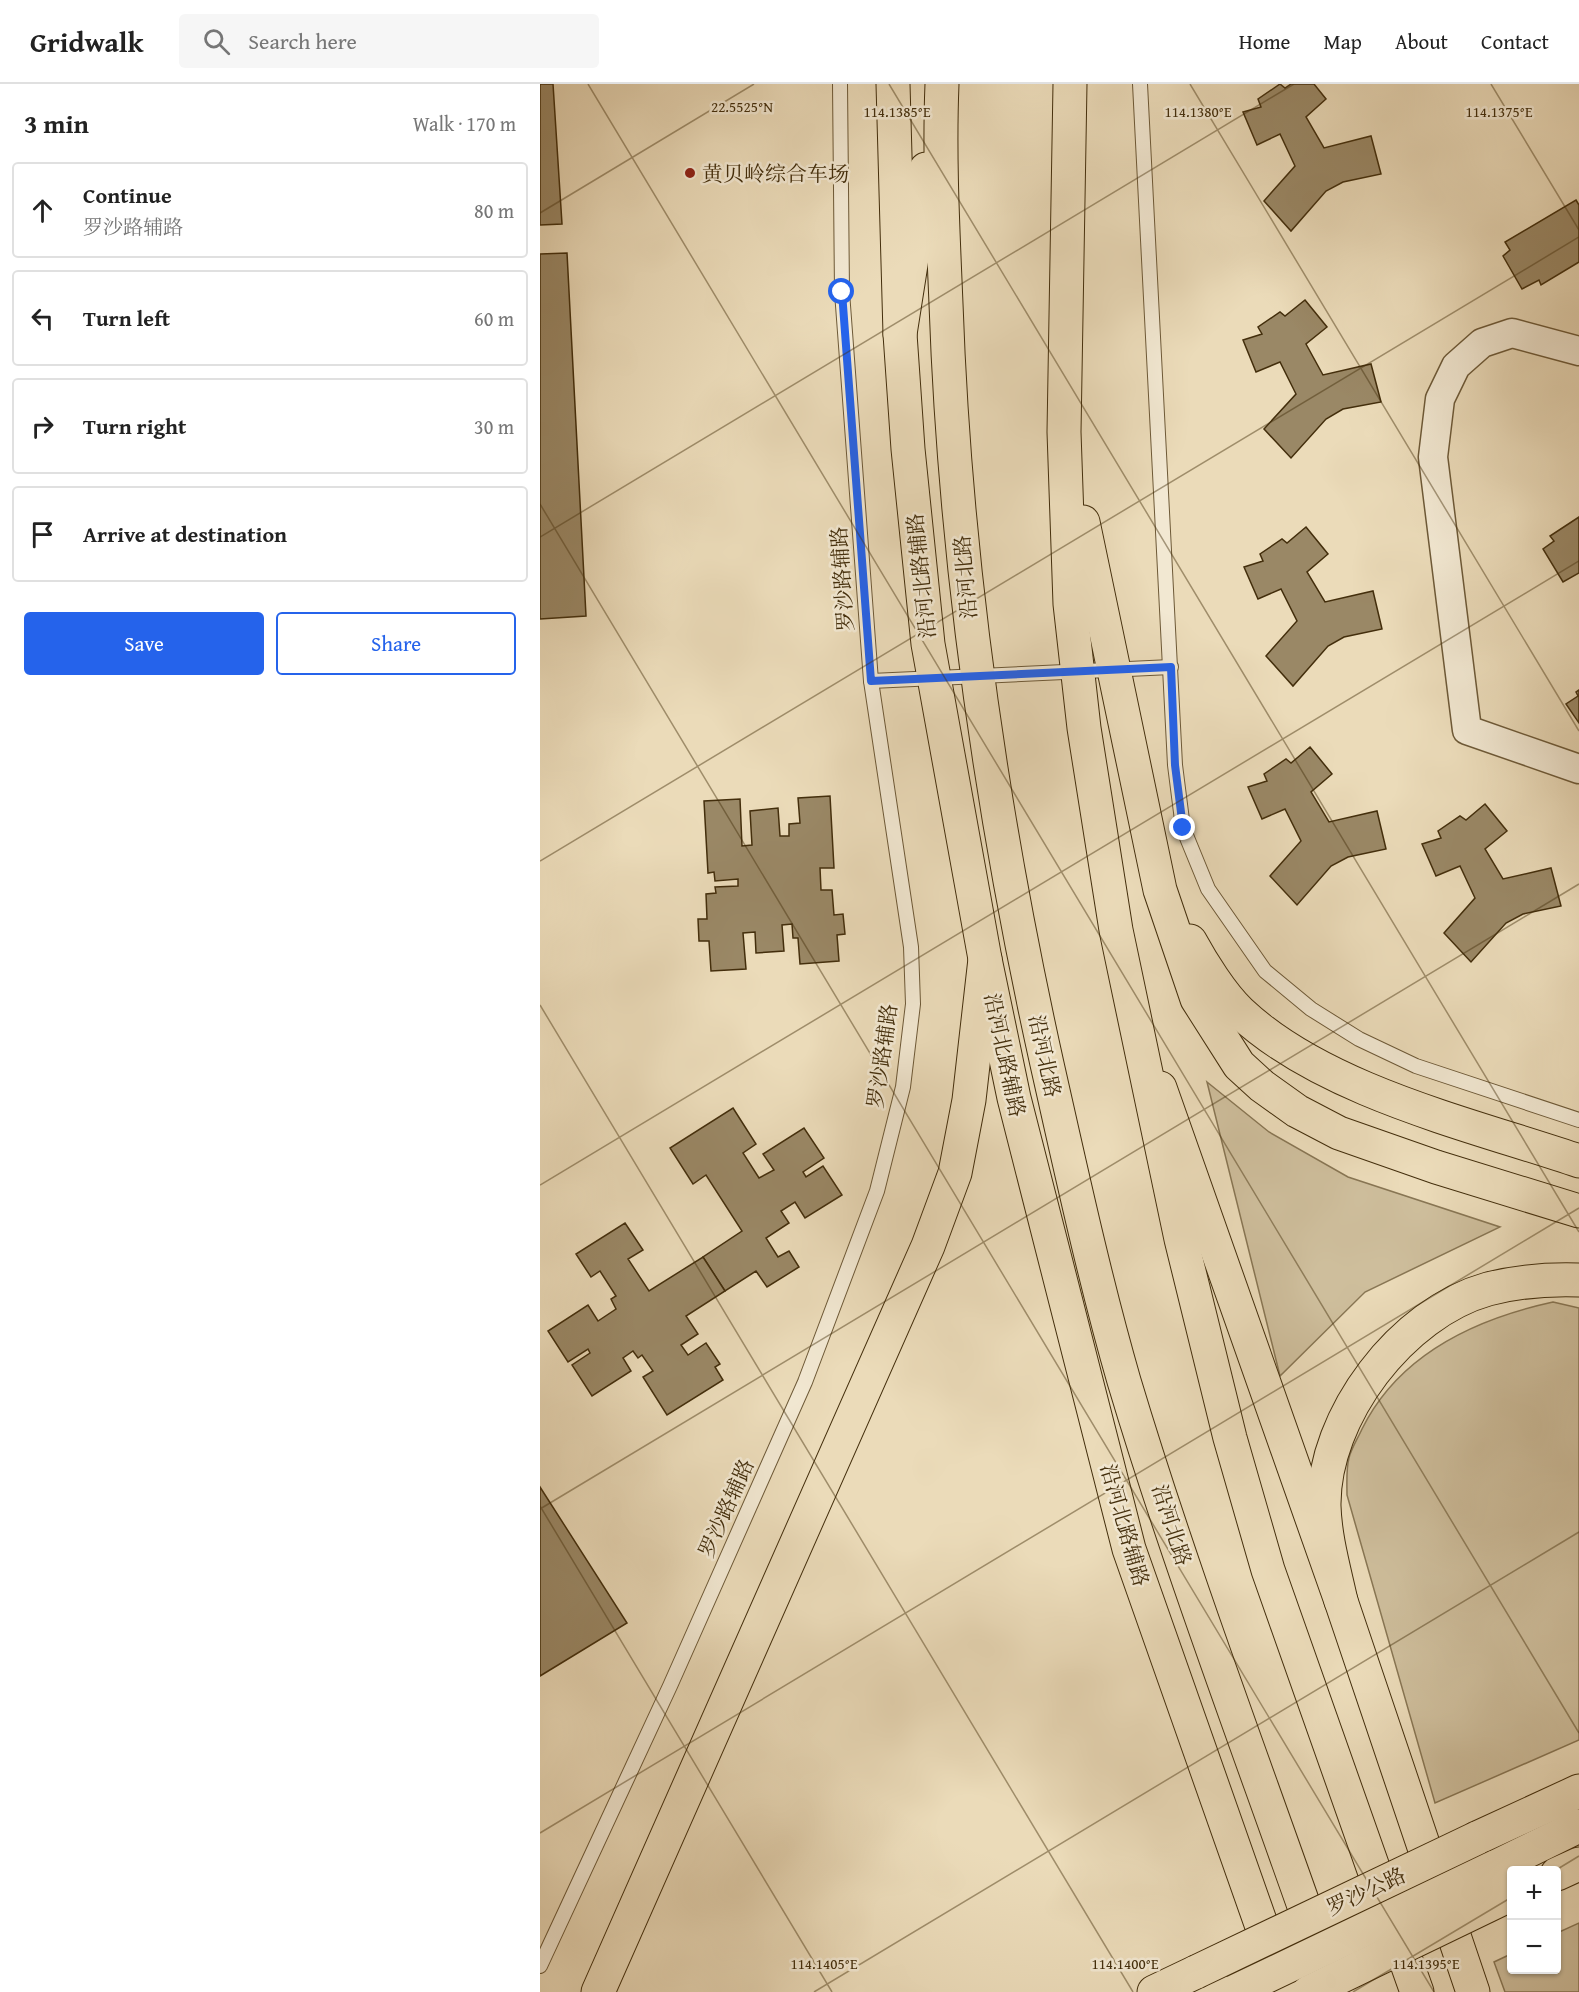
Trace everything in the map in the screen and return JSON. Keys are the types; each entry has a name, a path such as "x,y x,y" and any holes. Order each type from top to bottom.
{"main road":[{"name":"沿河北路辅路","path":"893,84 900,334 908,449 927,644 985,959 1014,1098 1129,1549 1284,1992"},
{"path":"900,334 940,84"},
{"name":"沿河北路","path":"940,84 940,148 950,412 973,655 1015,918 1068,1156 1124,1379 1185,1567 1335,1992"},
{"path":"1070,84 1064,432 1070,604 1083,717 1116,930 1204,1340 1268,1570 1417,1992"},
{"path":"1064,432 1160,890 1197,999 1239,1065 1262,1086 1297,1111 1339,1133 1437,1167 1579,1211"},
{"path":"1160,890 1198,956 1238,1011 1294,1053 1384,1096 1579,1161"},
{"path":"597,1992 928,1246 957,1162 969,1100 985,959"},
{"path":"1132,1004 1254,1360 1341,1600 1473,1992"},
{"path":"1341,1600 1328,1543 1324,1504 1332,1457 1346,1416 1373,1371 1408,1335 1443,1310 1487,1290 1541,1279 1579,1280"},
{"name":"罗沙公路","path":"1154,1992 1579,1791"},
{"path":"1234,1992 1579,1826"},
{"path":"1561,1872 1579,1864"},
{"path":"1309,1992 1507,1897"}],"street":[{"path":"1579,351 1512,333 1482,343 1456,366 1440,399 1433,457 1467,730 1579,769"}],"lane":[{"name":"罗沙路辅路","path":"540,1966 670,1686 805,1382 877,1191 903,1087 913,1004 911,947 871,681 842,292 840,84"},
{"path":"1140,84 1175,765 1183,828 1208,889 1264,971 1311,1009 1359,1039 1416,1066 1579,1120"},
{"path":"871,681 1171,667"}],"shaded area":[{"path":"1207,1082 1269,1132 1348,1177 1500,1227 1365,1292 1280,1376"},
{"path":"1553,1302 1579,1308 1579,1740 1435,1803 1347,1495 1349,1458 1362,1429 1378,1403 1396,1380 1418,1360 1442,1344 1495,1318"},
{"path":"1579,1923 1579,1992 1505,1992 1494,1962 1507,1956 1507,1974 1561,1974 1561,1931"}],"building":[{"path":"540,84 553,84 562,224 540,225"},
{"path":"1280,84 1285,88 1291,84 1314,84 1326,99 1306,117 1324,148 1371,136 1381,174 1343,182 1326,191 1291,231 1264,201 1295,166 1280,134 1257,145 1243,112 1261,107 1258,99"},
{"path":"1576,200 1579,205 1579,262 1541,285 1539,280 1522,289 1503,256 1510,250 1505,242"},
{"path":"567,253 586,616 540,619 540,254"},
{"path":"1305,300 1327,327 1306,344 1323,375 1371,364 1381,402 1343,409 1326,419 1291,458 1264,429 1296,394 1280,362 1256,372 1243,340 1262,334 1258,327 1280,312 1285,316"},
{"path":"1579,517 1579,573 1563,582 1543,549 1554,541 1550,536"},
{"path":"1306,527 1328,554 1307,572 1325,602 1373,591 1382,629 1344,637 1328,646 1293,686 1266,656 1297,621 1281,589 1258,599 1244,567 1263,561 1260,554 1282,539 1287,543"},
{"path":"1579,690 1579,723 1566,704 1578,696 1576,692"},
{"path":"1310,747 1332,774 1311,792 1329,822 1377,811 1386,849 1348,857 1331,866 1297,905 1270,876 1301,841 1285,809 1262,819 1248,787 1267,781 1264,774 1286,759 1291,763"},
{"path":"830,796 834,868 820,868 821,890 832,890 834,915 843,914 845,934 837,935 839,961 800,964 798,938 793,938 792,924 782,925 784,951 756,953 755,932 743,933 746,969 711,971 709,941 699,941 698,919 707,919 706,894 716,893 715,887 738,886 738,879 715,881 714,872 708,873 704,801 740,799 742,846 752,845 750,811 778,808 780,836 789,836 789,824 800,823 798,798"},
{"path":"1485,804 1507,831 1485,849 1503,879 1551,868 1561,906 1523,914 1506,923 1471,962 1444,933 1475,898 1460,866 1436,876 1422,844 1441,838 1438,831 1460,816 1466,820"},
{"path":"733,1108 756,1144 743,1153 759,1178 774,1170 763,1154 804,1128 824,1158 803,1172 806,1177 823,1166 842,1195 805,1218 795,1202 781,1211 789,1223 766,1238 778,1257 789,1251 799,1267 767,1287 756,1271 725,1291 703,1257 742,1231 706,1175 693,1184 670,1148"},
{"path":"625,1223 643,1250 628,1259 649,1291 703,1257 725,1291 686,1316 698,1334 681,1345 688,1355 706,1343 720,1364 715,1367 723,1380 667,1415 643,1377 653,1371 642,1355 638,1358 633,1351 623,1358 631,1371 592,1396 572,1365 590,1353 588,1349 568,1362 548,1331 588,1305 598,1321 616,1309 611,1299 616,1296 600,1271 591,1277 576,1254"},
{"path":"540,1487 627,1623 540,1676"}],"place":[{"name":"黄贝岭综合车场","path":"690,173"}],"route":[{"path":"842,292 871,681 1171,667 1175,765 1183,828"}]}
